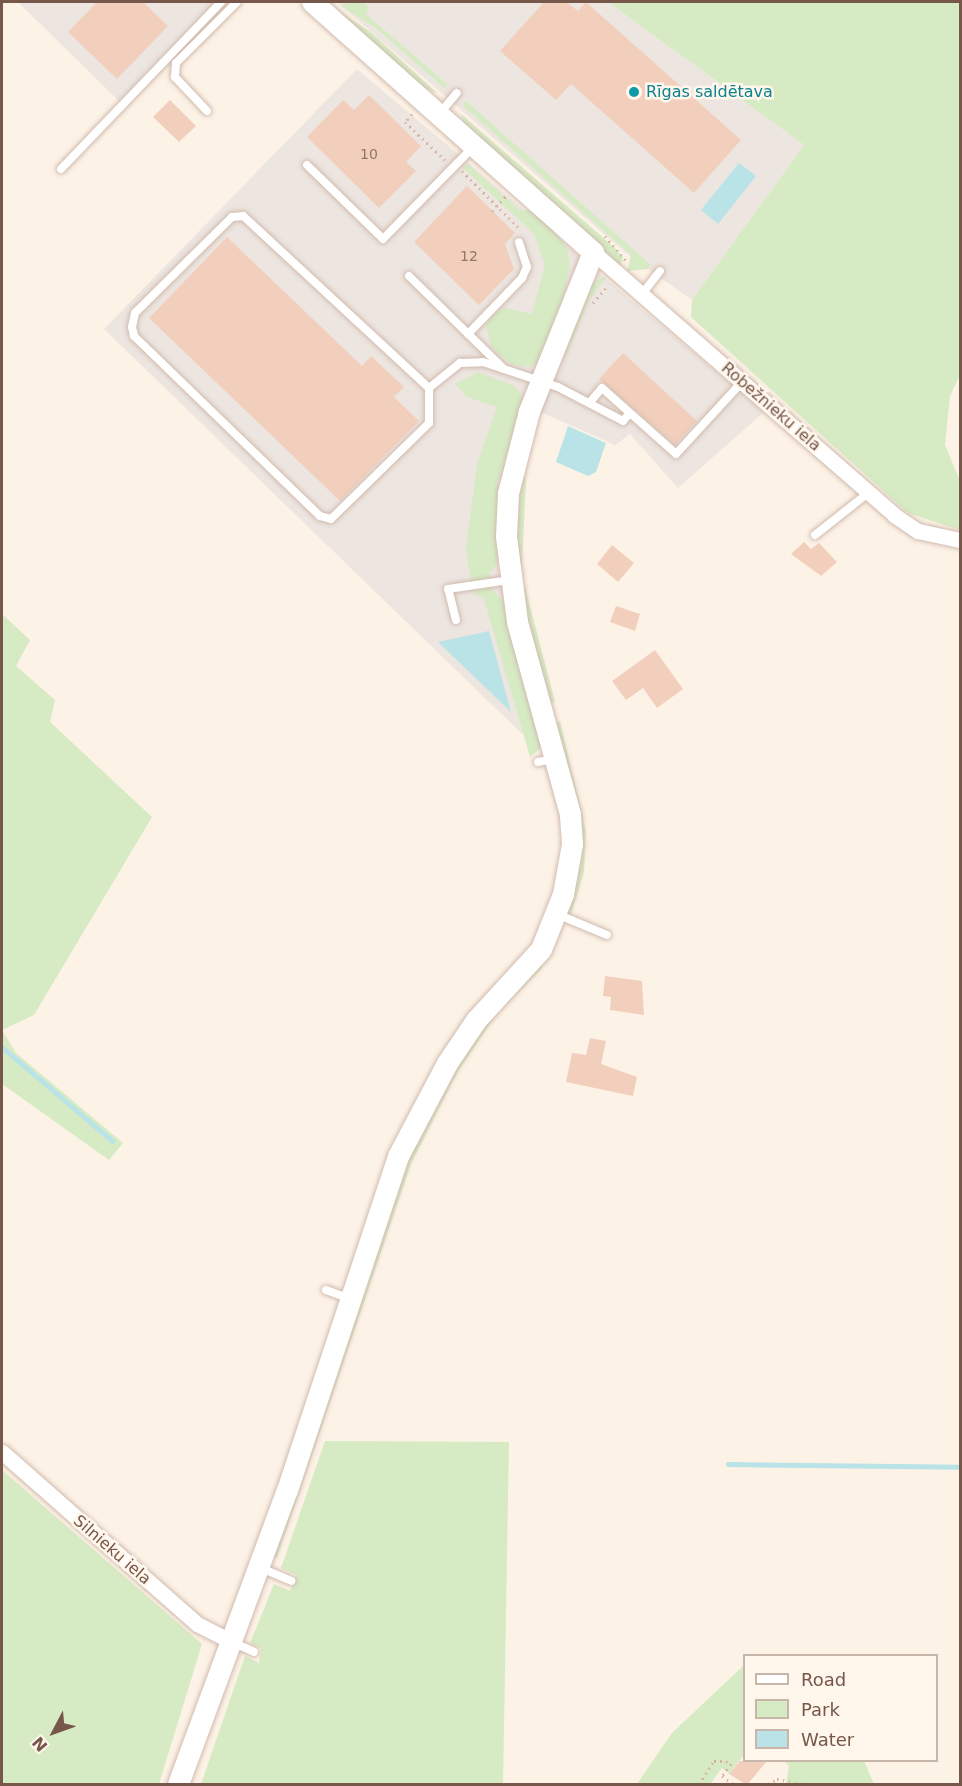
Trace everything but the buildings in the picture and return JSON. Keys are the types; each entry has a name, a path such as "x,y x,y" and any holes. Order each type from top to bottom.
{"street":[{"path":"178,1785 228,1640 259,1567 398,1156 433,1086 476,1020 541,949 557,914 572,844 546,760 510,580 508,493 540,382 594,252 474,146 322,5"},
{"name":"Robežnieku iela","path":"594,252 743,381 867,493 918,531 960,540"},
{"name":"Silnieku iela","path":"2,1452 197,1624 228,1640"}],"lane":[{"path":"61,169 221,2"},
{"path":"207,111 175,77 176,63 237,2"},
{"path":"439,114 457,93"},
{"path":"307,165 383,239 474,146"},
{"path":"243,216 429,387 429,423 331,519 320,516 134,336 132,327 135,313 232,217 243,216"},
{"path":"468,334 522,278 526,267 519,242"},
{"path":"642,294 660,272"},
{"path":"410,276 504,369"},
{"path":"429,387 472,360 504,369 591,401 622,421 629,414"},
{"path":"591,401 602,388 676,454 743,381"},
{"path":"815,535 867,493"},
{"path":"456,620 448,590 510,580"},
{"path":"557,914 607,935"},
{"path":"326,1290 350,1299"},
{"path":"259,1567 291,1581"},
{"path":"228,1640 254,1652"}],"path":[{"path":"699,1785 714,1761 726,1761 731,1764 722,1776 733,1785"},
{"path":"768,1785 777,1779 802,1785"}],"shaded area":[{"path":"18,2 217,2 120,102"},
{"path":"337,2 608,2 804,145 692,300 627,254"},
{"path":"357,69 764,412 678,488 630,434 615,445 525,405 500,500 498,567 540,737 521,733 104,329"}],"green space":[{"path":"347,2 363,2 369,8 366,14 448,85 444,88 377,29 341,6"},
{"path":"608,2 960,2 960,375 950,396 945,445 960,481 960,530 908,513 691,317 692,300 804,145"},
{"path":"336,9 372,33 437,93 422,88"},
{"path":"466,101 651,265 648,269 627,271 631,255 462,105"},
{"path":"461,114 615,248 623,257 620,266 464,126"},
{"path":"468,164 520,210 537,211 566,246 570,263 563,301 542,360 530,367 511,364 492,348 486,327 492,315 505,308 532,314 545,265 534,234 463,168"},
{"path":"607,276 588,302 567,355 560,352 590,283"},
{"path":"478,372 513,385 523,396 498,483 497,564 489,574 492,589 503,601 541,748 530,757 484,599 473,592 466,550 477,464 497,407 467,397 455,384"},
{"path":"519,475 526,478 522,567 516,567"},
{"path":"525,587 555,702 548,704 518,588"},
{"path":"2,614 30,640 16,666 55,700 50,722 152,817 34,1015 2,1030"},
{"path":"560,721 586,831 584,872 571,915 565,912 571,895 554,723"},
{"path":"537,962 543,967 496,1015 457,1073 411,1164 277,1558 271,1556 406,1157 462,1053"},
{"path":"2,1030 16,1053 123,1143 109,1160 2,1084"},
{"path":"325,1441 509,1442 503,1784 201,1784 245,1656 259,1663 261,1648 250,1643 274,1584 290,1591 296,1575 281,1568"},
{"path":"2,1470 202,1644 159,1784 2,1784"},
{"path":"743,1666 743,1756 729,1774 722,1768 710,1784 637,1784 672,1733"},
{"path":"785,1762 864,1762 874,1784 786,1784 789,1766"}],"water":[{"path":"739,163 756,176 718,224 701,210"},
{"path":"568,426 606,443 596,472 588,476 556,462"},
{"path":"489,631 511,712 438,642"}],"waterway":[{"path":"2,1047 113,1141"},
{"path":"728,1464 960,1467"}],"place":[{"name":"Rīgas saldētava","path":"634,92"}]}
